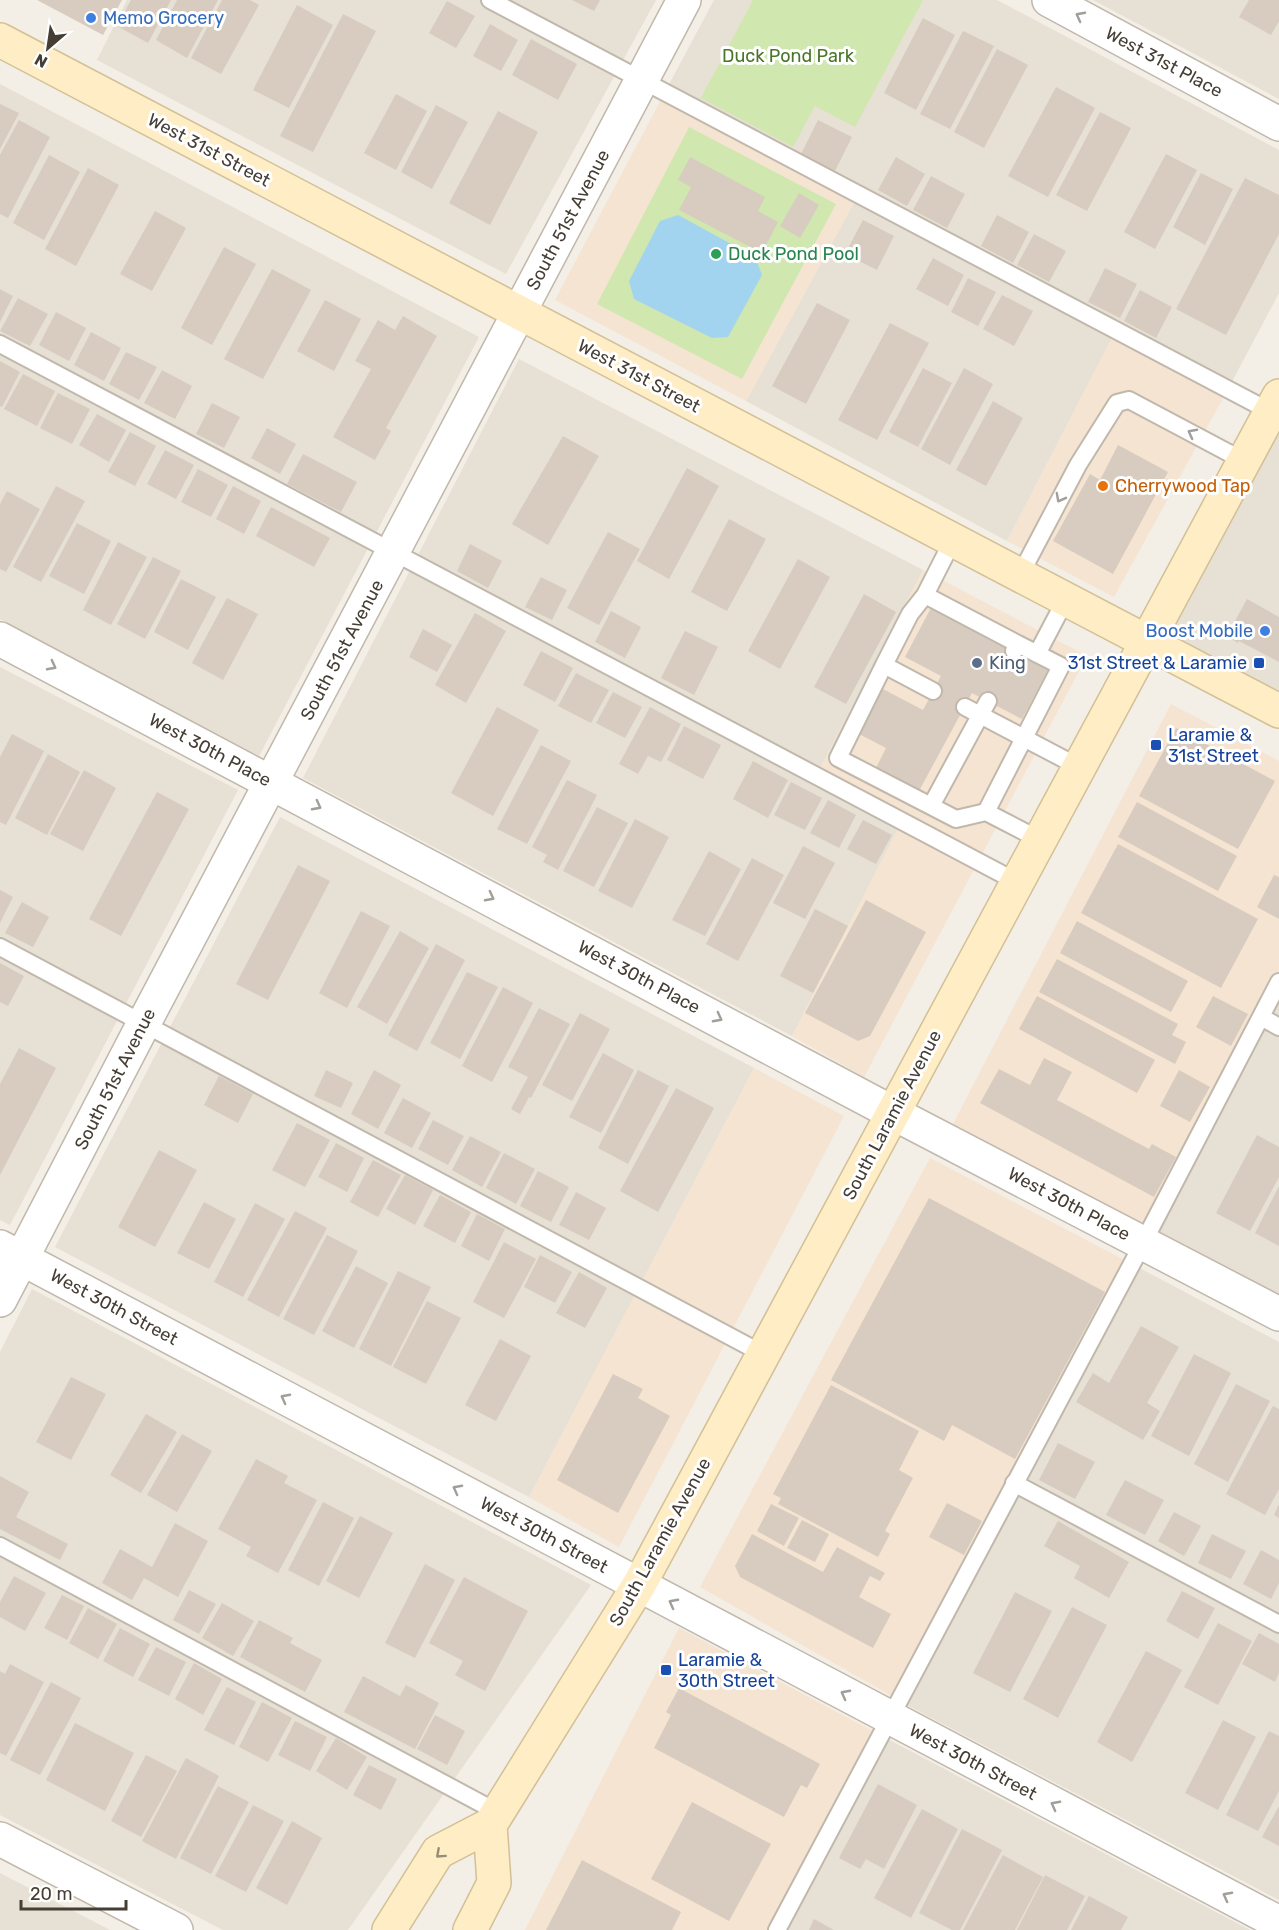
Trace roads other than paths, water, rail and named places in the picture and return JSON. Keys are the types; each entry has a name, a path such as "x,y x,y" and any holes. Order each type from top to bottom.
{"main road":[{"name":"West 31st Street","path":"0,40 1279,711"},
{"name":"South Laramie Avenue","path":"493,1818 639,1586 1275,404"},
{"path":"389,1930 438,1852 493,1818"},
{"path":"470,1930 494,1883 493,1818"}],"street":[{"name":"South 51st Avenue","path":"0,1300 11,1252 144,1023 684,0"},
{"name":"West 31st Place","path":"1049,0 1279,124"},
{"name":"West 30th Place","path":"0,639 893,1113 1279,1314"},
{"name":"West 30th Street","path":"11,1252 1279,1923"},
{"path":"0,1839 176,1930"}],"lane":[{"path":"490,0 1275,404"},
{"path":"0,344 1017,882"},
{"path":"1020,575 1078,465 1117,403 1129,400 1244,460"},
{"path":"953,540 925,595 910,614 838,758 956,819 986,812 1040,840"},
{"path":"925,595 1016,647 1037,654 1060,666 986,812"},
{"path":"1037,654 1066,599"},
{"path":"884,665 933,691"},
{"path":"964,707 984,708 1023,738 1079,767"},
{"path":"931,806 984,708"},
{"path":"0,947 763,1354"},
{"path":"777,1930 1143,1243 1279,982"},
{"path":"1261,1017 1279,1027"},
{"path":"1014,1483 1279,1624"},
{"path":"0,1546 493,1818"}],"water":[{"path":"678,215 755,257 762,275 728,337 712,338 634,299 629,281 660,221"}],"place":[{"name":"Memo Grocery","path":"91,18"},
{"name":"Duck Pond Pool","path":"716,254"},
{"name":"Cherrywood Tap","path":"1103,486"},
{"name":"Boost Mobile","path":"1265,631"},
{"name":"King","path":"977,663"},
{"name":"31st Street & Laramie","path":"1259,663"},
{"name":"Laramie & 31st Street","path":"1156,745"},
{"name":"Laramie & 30th Street","path":"666,1670"}],"park label":[{"name":"Duck Pond Park","path":"788,56"}]}
